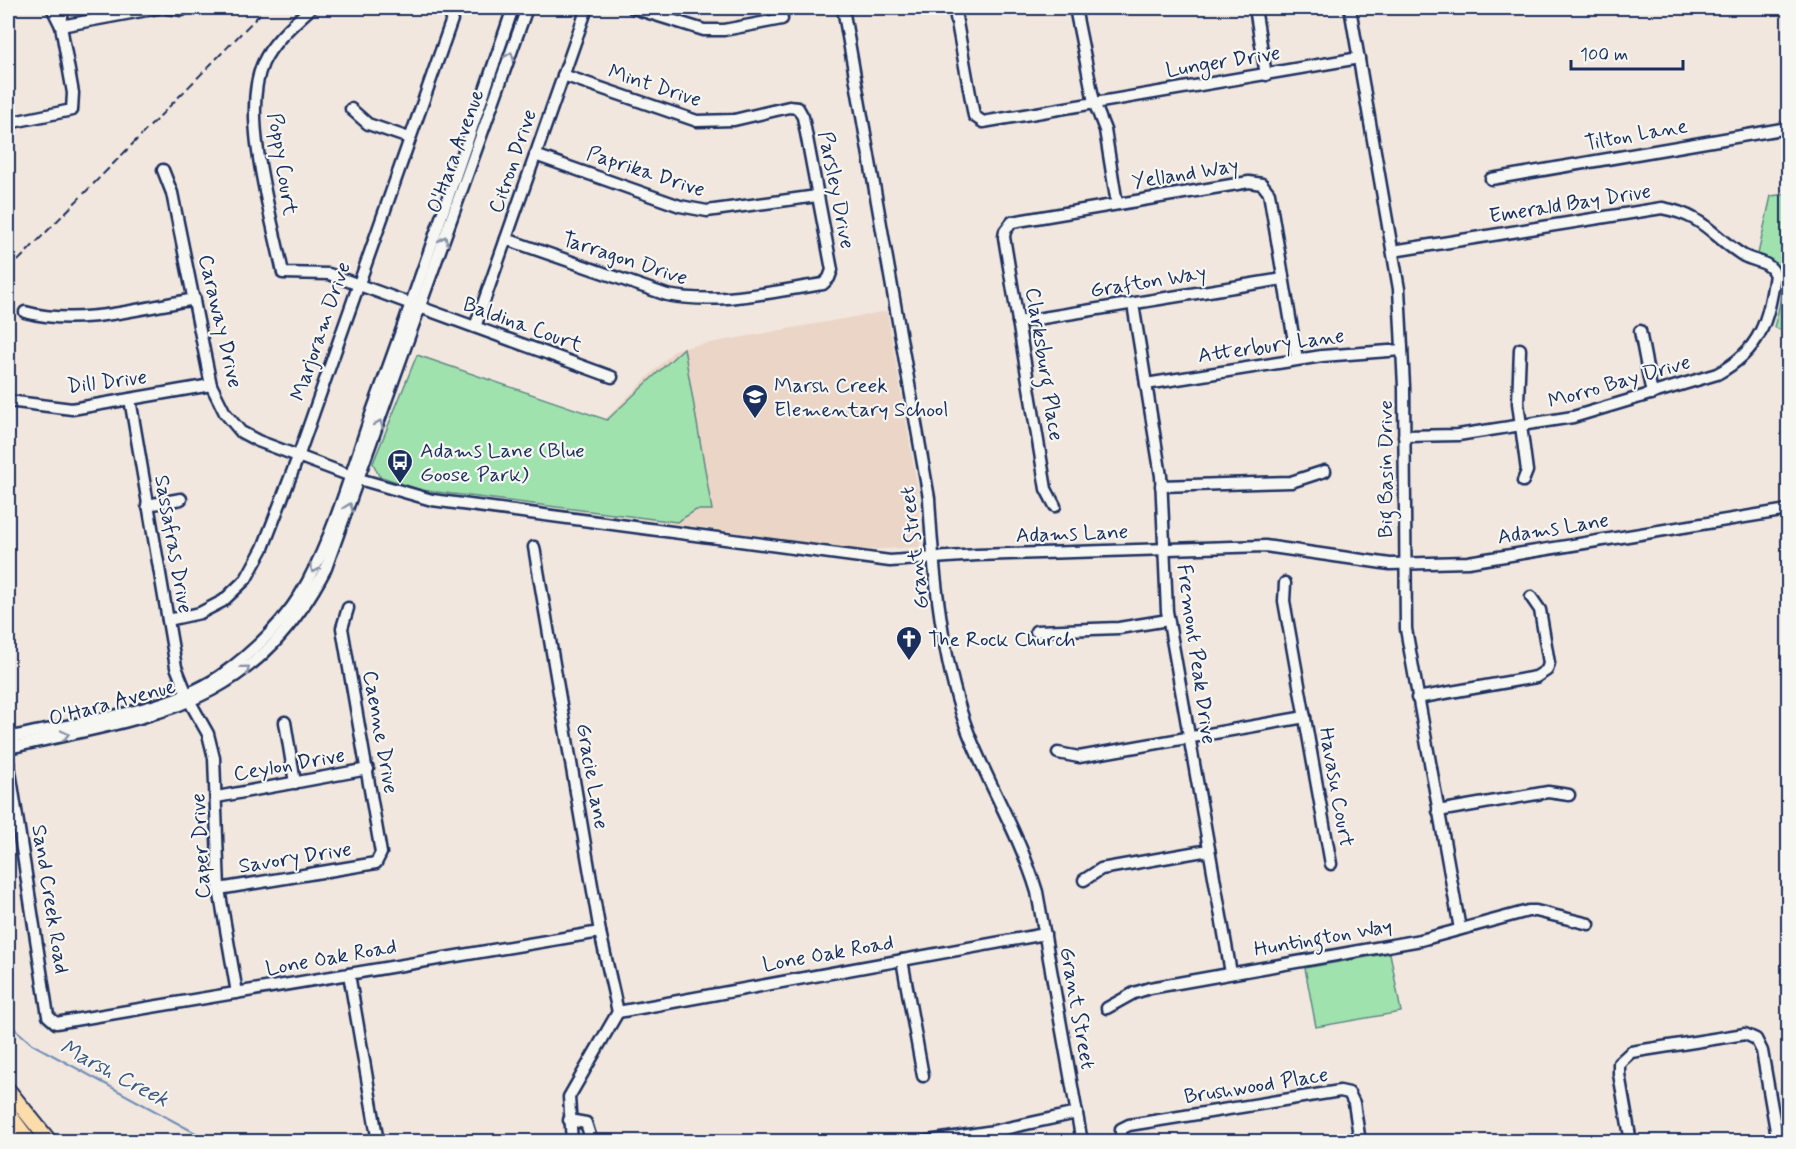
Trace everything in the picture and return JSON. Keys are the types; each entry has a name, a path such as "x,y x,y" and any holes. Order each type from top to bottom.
{"main road":[{"path":"8,1090 50,1142"},
{"path":"8,1113 30,1142"}],"street":[{"path":"8,123 72,110 73,93 61,26 52,8"},
{"path":"61,26 63,8"},
{"path":"61,26 158,8"},
{"path":"167,8 182,10"},
{"name":"Poppy Court","path":"283,273 253,122 255,87 264,61 282,36 311,8"},
{"name":"Marjoram Drive","path":"168,620 200,614 223,601 246,579 263,548 298,457 357,283 456,8"},
{"name":"O'Hara Avenue","path":"416,306 513,8"},
{"name":"O'Hara Avenue","path":"8,748 124,723 188,698 260,642 297,599 354,477 527,8"},
{"name":"Citron Drive","path":"475,327 587,8"},
{"path":"633,8 704,30 724,30 781,13"},
{"name":"Grant Street","path":"843,8 929,498 932,558 960,706 969,733 1025,855 1037,892 1082,1142"},
{"name":"Lunger Drive","path":"957,8 956,16 975,118 982,122 1359,58"},
{"path":"1075,8 1094,102 1105,130 1117,204"},
{"path":"1255,8 1266,75"},
{"name":"Big Basin Drive","path":"1350,8 1399,289 1404,436 1406,629 1460,929"},
{"name":"Mint Drive","path":"563,75 697,121 734,120 789,107 798,108 803,117"},
{"path":"351,109 368,124 409,138"},
{"name":"Parsley Drive","path":"803,117 832,270"},
{"name":"Tilton Lane","path":"1491,179 1788,128"},
{"name":"Paprika Drive","path":"535,155 680,206 707,211 818,196"},
{"name":"Caraway Drive","path":"163,170 172,193 211,385 225,413 241,432 298,457 354,477"},
{"name":"Yelland Way","path":"1008,226 1017,221 1249,182 1262,184 1269,193 1297,359"},
{"name":"Emerald Bay Drive","path":"1393,252 1662,208 1697,219 1743,255 1772,268"},
{"name":"Clarksburg Place","path":"1008,226 1004,237 1046,489 1055,506"},
{"name":"Tarragon Drive","path":"506,239 667,295 693,300 722,300 823,284 829,278 832,270"},
{"name":"Morro Bay Drive","path":"1404,436 1444,437 1573,417 1717,374 1734,364 1749,349 1767,319 1775,275 1772,268"},
{"name":"Baldina Court","path":"283,273 329,274 612,377"},
{"name":"Grafton Way","path":"1018,322 1283,279"},
{"path":"25,312 46,318 75,318 195,299"},
{"name":"Fremont Peak Drive","path":"1133,304 1161,486 1168,620 1231,973"},
{"path":"1640,331 1652,394"},
{"path":"1520,349 1518,403 1527,471 1523,482"},
{"name":"Atterbury Lane","path":"1146,384 1297,359 1402,350"},
{"name":"Dill Drive","path":"8,401 72,409 211,385"},
{"name":"Sassafras Drive","path":"130,399 176,667 188,698"},
{"path":"1161,486 1291,482 1325,471"},
{"name":"Adams Lane","path":"354,477 411,495 451,502 869,558 916,560 1265,546 1317,552 1360,561 1405,565 1468,562 1788,510"},
{"path":"147,505 181,499"},
{"name":"Gracie Lane","path":"534,547 600,932 618,1012"},
{"name":"Havasu Court","path":"1285,583 1284,601 1331,864"},
{"path":"1417,698 1536,677 1547,670 1549,663 1540,610 1531,597"},
{"name":"Caenne Drive","path":"348,608 342,628 381,853 376,863"},
{"path":"1036,631 1119,628 1168,620"},
{"name":"O'Hara Avenue","path":"8,738 188,698"},
{"name":"Caper Drive","path":"188,698 208,734 214,758 219,889 237,993"},
{"path":"1058,753 1079,757 1305,717"},
{"path":"285,722 295,783"},
{"name":"Sand Creek Road","path":"9,765 48,1016 56,1023 69,1022"},
{"name":"Ceylon Drive","path":"217,796 368,769"},
{"path":"1438,811 1548,792 1569,795"},
{"path":"1083,880 1101,869 1209,850"},
{"name":"Savory Drive","path":"219,889 376,863"},
{"name":"Huntington Way","path":"1107,1008 1134,993 1150,988 1421,940 1536,911 1589,924"},
{"name":"Lone Oak Road","path":"69,1022 600,932"},
{"name":"Lone Oak Road","path":"618,1012 1045,934"},
{"path":"902,960 922,1076"},
{"path":"349,974 378,1142"},
{"path":"572,1142 569,1097 618,1012"},
{"path":"1631,1142 1619,1074 1620,1063 1631,1052 1751,1035 1756,1039 1762,1052 1778,1142"},
{"name":"Brushwood Place","path":"1121,1142 1121,1129 1129,1125 1341,1091 1349,1093 1354,1103 1360,1142"},
{"path":"922,1142 995,1136 1077,1113"},
{"path":"569,1120 586,1123 592,1142"}],"shaded area":[{"name":"Marsh Creek Elementary School","path":"887,311 918,491 920,547 861,550 522,502 676,349"}],"green space":[{"path":"1788,194 1787,333 1774,327 1780,305 1780,274 1776,265 1758,254 1771,196"},
{"path":"684,348 712,510 696,510 677,522 421,490 379,476 373,463 417,355 607,420"},
{"path":"1390,953 1401,1012 1316,1027 1305,968"}],"waterway":[{"name":"Marsh Creek","path":"8,1023 32,1044 212,1142"}],"railway":[{"path":"8,271 266,8"}],"place":[{"name":"Marsh Creek Elementary School","path":"755,420"},
{"name":"Adams Lane (Blue Goose Park)","path":"400,485"},
{"name":"The Rock Church","path":"909,662"}]}
